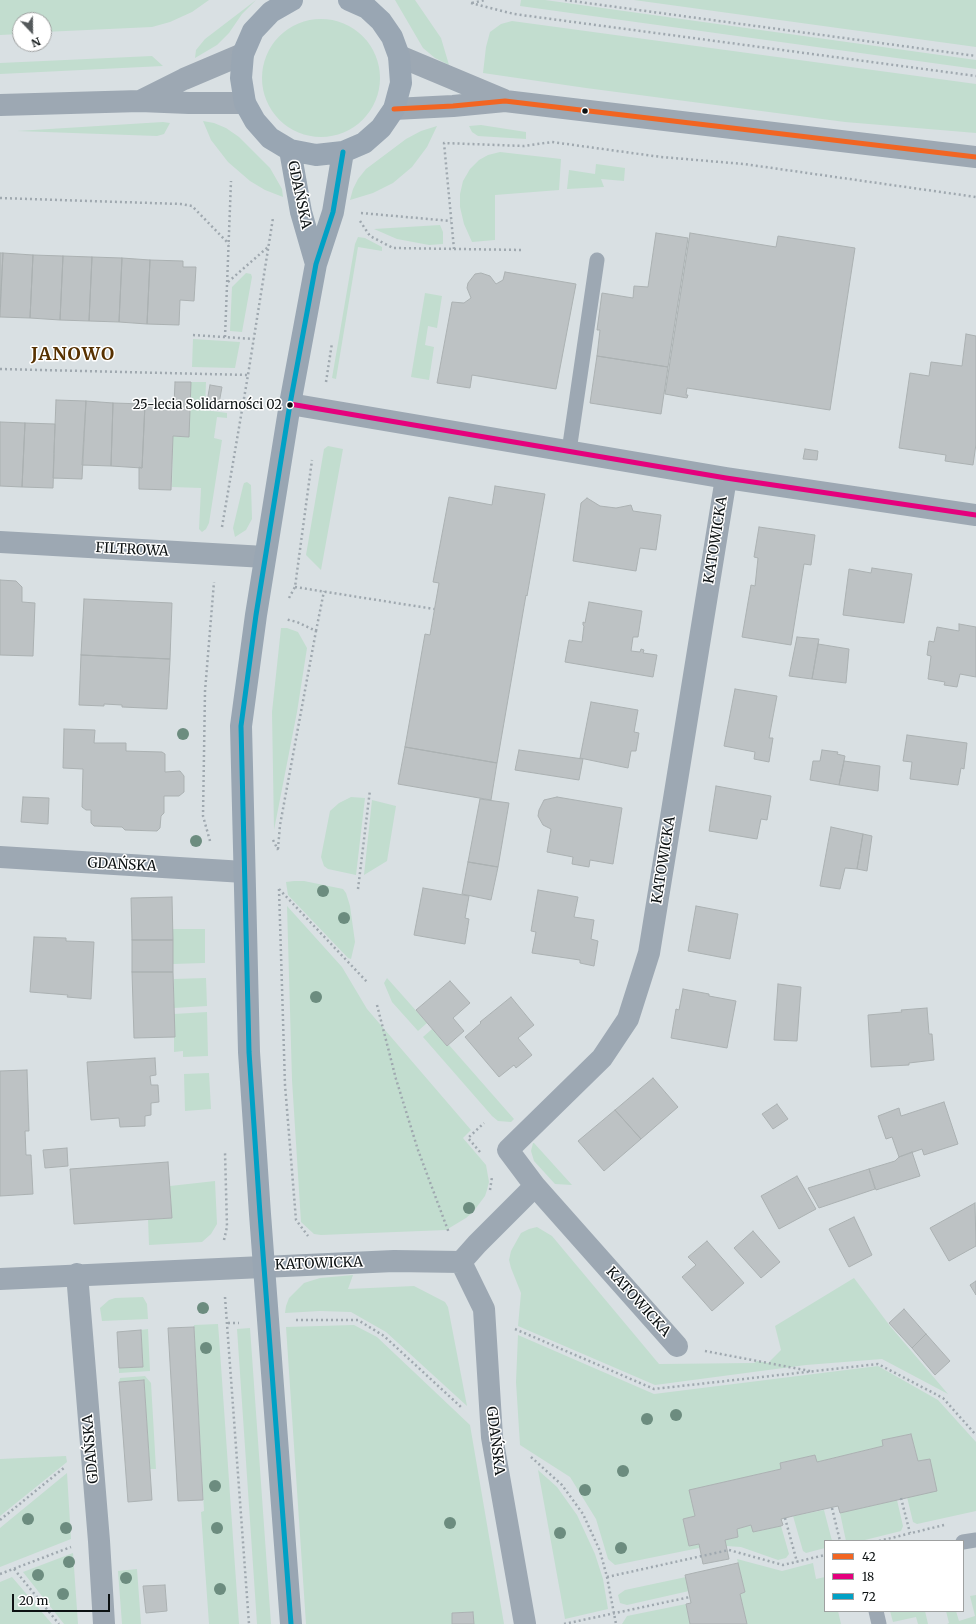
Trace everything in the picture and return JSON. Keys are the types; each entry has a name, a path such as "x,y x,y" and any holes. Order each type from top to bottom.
{"main road":[{"path":"292,0 270,12 253,31 243,54 240,78 245,103 255,121 270,138 290,150 316,155 343,152 364,143 381,128 394,109 401,83 399,56 392,37 381,21 361,3"},
{"name":"GDAŃSKA","path":"290,150 301,212 316,264"},
{"name":"GDAŃSKA","path":"291,1624 249,1052 241,726 265,557 290,404 316,264 333,212 343,152"}],"street":[{"path":"140,100 184,79 243,54"},
{"path":"399,56 505,101"},
{"path":"0,105 140,100 189,103 245,103"},
{"path":"394,109 453,106 505,101 976,157"},
{"path":"290,404 726,478 976,515"},
{"name":"KATOWICKA","path":"677,1346 535,1186 508,1150 602,1058 628,1019 649,953 726,478"},
{"name":"FILTROWA","path":"0,542 265,557"},
{"name":"GDAŃSKA","path":"0,857 244,872"},
{"path":"461,1262 535,1186"},
{"name":"KATOWICKA","path":"0,1279 77,1274 394,1261 461,1262"},
{"name":"GDAŃSKA","path":"461,1262 484,1309 492,1437 525,1624"},
{"name":"GDAŃSKA","path":"77,1274 99,1541 104,1624"}],"lane":[{"path":"569,451 597,260"},
{"path":"964,1542 976,1540"},
{"path":"876,1612 879,1624"}],"path":[{"path":"485,0 470,3 514,14 976,76"},
{"path":"565,0 976,56"},
{"path":"454,249 444,143 524,146 552,142 661,157 744,164 976,197"},
{"path":"224,337 228,282 231,181"},
{"path":"0,198 181,204 192,206 229,244"},
{"path":"222,528 274,211"},
{"path":"354,213 451,221"},
{"path":"358,218 370,236 394,248 524,250"},
{"path":"228,282 268,247"},
{"path":"193,335 254,339"},
{"path":"0,369 248,375"},
{"path":"288,599 295,586 313,452"},
{"path":"211,843 203,816 203,801 205,692 215,578"},
{"path":"295,586 434,609"},
{"path":"278,850 280,825 324,591"},
{"path":"278,618 297,622 316,632"},
{"path":"358,889 370,790"},
{"path":"310,1240 296,1220 284,1085 279,889 368,983"},
{"path":"377,1005 396,1079 418,1150 451,1238"},
{"path":"482,1155 468,1138 484,1123"},
{"path":"490,1192 493,1179 491,1173"},
{"path":"225,1290 249,1624"},
{"path":"228,1323 358,1320 384,1336 465,1411"},
{"path":"677,1346 813,1372"},
{"path":"878,1364 943,1398 976,1435"},
{"path":"531,1457 562,1485 583,1514 600,1551 607,1577 616,1624"},
{"path":"0,1520 65,1466"},
{"path":"901,1498 910,1533"},
{"path":"832,1508 840,1540"},
{"path":"786,1518 797,1562"},
{"path":"883,1540 946,1524"},
{"path":"0,1574 77,1545 99,1541"},
{"path":"607,1577 729,1550 783,1566 824,1555"},
{"path":"14,1569 59,1624"},
{"path":"564,1624 690,1597"}],"green space":[{"path":"0,0 209,0 192,12 170,22 152,27 52,32 52,12 12,12 12,34 0,35"},
{"path":"256,0 242,14 229,33 217,45 195,58 196,50 205,39"},
{"path":"395,0 415,0 441,38 449,65 435,58 423,48"},
{"path":"521,0 545,0 976,60 976,69 520,6"},
{"path":"634,0 976,0 976,47"},
{"path":"321,19 332,20 354,29 370,45 379,67 379,89 370,111 354,127 332,136 321,137 310,136 288,127 272,111 263,89 262,78 263,67 272,45 288,29 310,20"},
{"path":"512,21 976,84 976,133 845,122 483,73 486,47 490,32 501,24"},
{"path":"152,56 163,66 0,74 0,63"},
{"path":"203,121 214,123 226,128 239,137 270,168 282,189 283,197 265,190 250,181 228,162 211,140"},
{"path":"163,122 170,123 164,134 157,136 17,131"},
{"path":"481,125 526,132 526,139 478,136 472,132 469,126"},
{"path":"437,126 427,147 412,167 393,183 373,193 350,200 358,179 366,169 406,139 421,131"},
{"path":"500,152 561,159 559,190 495,195 495,240 472,242 464,224 460,207 460,194 463,181 470,169 479,160 488,155"},
{"path":"596,164 625,168 624,181 601,179 604,187 567,189 569,170 595,174"},
{"path":"440,225 443,232 443,244 429,245 397,239 374,229"},
{"path":"358,237 365,238 382,247 382,251 358,247 336,379 332,378 355,244"},
{"path":"246,273 251,274 252,277 242,332 230,331 232,287"},
{"path":"425,293 442,296 437,328 428,326 425,345 434,347 429,380 411,377"},
{"path":"193,339 240,342 235,368 192,367"},
{"path":"191,382 206,382 205,410 227,413 227,418 217,417 214,438 222,440 209,523 206,529 202,532 199,529 201,488 172,487 173,436 188,437"},
{"path":"328,446 343,449 321,570 306,555 324,449"},
{"path":"247,482 251,485 252,519 246,530 235,537 233,528 243,486 244,483"},
{"path":"281,628 287,628 298,632 307,648 297,712 274,830 272,712"},
{"path":"351,797 365,798 356,875 328,869 324,866 321,857 330,811 339,803"},
{"path":"372,800 396,806 387,861 364,875"},
{"path":"304,881 343,889 346,893 350,906 355,942 351,959 348,958 288,895 286,882"},
{"path":"287,906 342,967 367,1009 471,1130 463,1138 486,1165 489,1182 487,1190 485,1196 473,1212 446,1230 321,1235 314,1234 301,1222 292,1080"},
{"path":"172,929 205,929 205,963 173,964"},
{"path":"206,978 207,1006 174,1008 174,979"},
{"path":"387,978 427,1023 418,1031 392,1002 384,983"},
{"path":"207,1012 208,1056 183,1057 183,1051 174,1052 174,1014"},
{"path":"432,1029 447,1046 449,1045 514,1119 511,1122 498,1121 492,1116 423,1037"},
{"path":"209,1073 211,1109 185,1111 184,1074"},
{"path":"533,1143 572,1185 555,1184 534,1161 531,1151"},
{"path":"215,1181 217,1224 211,1234 202,1242 149,1245 148,1219 171,1218 170,1186"},
{"path":"537,1227 552,1236 659,1364 754,1363 757,1361 768,1363 781,1350 775,1326 854,1278 890,1326 948,1394 882,1359 806,1365 655,1385 518,1326 521,1293 509,1260 511,1251 521,1233"},
{"path":"353,1275 348,1289 414,1286 445,1302 448,1307 467,1406 386,1332 351,1312 320,1311 285,1313 289,1298 304,1283 320,1278"},
{"path":"143,1297 147,1304 148,1319 102,1321 100,1308 109,1300 115,1298"},
{"path":"218,1324 239,1624 209,1624 201,1512 204,1511 194,1325"},
{"path":"354,1325 377,1337 470,1425 504,1624 474,1624 473,1612 452,1613 452,1624 306,1624 286,1327"},
{"path":"250,1328 271,1624 257,1624 237,1329"},
{"path":"148,1329 150,1371 119,1373 119,1368 143,1367 141,1330"},
{"path":"518,1335 654,1394 878,1366 938,1400 976,1442 976,1511 917,1524 913,1522 907,1497 930,1459 918,1461 911,1434 882,1440 883,1446 817,1462 815,1455 780,1463 781,1469 690,1490 695,1516 683,1519 689,1546 699,1544 699,1548 615,1565 608,1559 596,1519 570,1477 520,1445 516,1382"},
{"path":"145,1376 151,1383 156,1469 150,1469 144,1380 119,1382 120,1378"},
{"path":"66,1456 67,1462 0,1516 0,1459"},
{"path":"538,1470 557,1487 577,1515 595,1554 603,1579 608,1609 565,1619"},
{"path":"67,1473 71,1539 0,1567 0,1528"},
{"path":"897,1500 903,1526 901,1531 865,1540 846,1540 840,1513"},
{"path":"824,1510 832,1540 824,1540 824,1548 806,1553 803,1551 793,1516"},
{"path":"751,1525 754,1532 781,1526 789,1554 786,1558 778,1560 741,1547 726,1546 725,1540 738,1537 737,1529"},
{"path":"73,1553 78,1624 64,1624 23,1572"},
{"path":"737,1559 782,1571 813,1563 816,1579 824,1577 824,1612 838,1612 841,1624 747,1624 740,1594 745,1592"},
{"path":"137,1569 141,1624 122,1624 118,1571"},
{"path":"12,1577 52,1624 0,1624 0,1582"},
{"path":"686,1577 689,1591 627,1605 620,1603 618,1595 625,1590"},
{"path":"976,1595 976,1624 947,1624 949,1623 946,1612 956,1612 959,1621 975,1616 970,1596"},
{"path":"686,1604 690,1624 622,1624 627,1616"},
{"path":"890,1612 925,1612 928,1624 918,1624 916,1617 893,1622"}],"building":[{"path":"656,233 688,238 668,367 597,356 600,330 597,330 602,293 633,298 634,286 648,287"},
{"path":"690,233 776,247 778,236 855,248 830,410 687,388 687,398 665,394"},
{"path":"0,253 3,253 0,307"},
{"path":"3,253 33,255 30,318 0,317"},
{"path":"33,255 63,256 60,320 30,318"},
{"path":"63,256 92,257 89,321 60,320"},
{"path":"92,257 122,258 119,322 89,321"},
{"path":"122,258 150,260 147,324 119,322"},
{"path":"150,260 183,261 183,267 196,267 194,301 180,300 179,325 147,324"},
{"path":"505,272 576,284 556,389 472,375 470,388 437,383 452,302 464,303 471,298 467,288 468,283 475,274 481,273 490,276 496,284 503,280"},
{"path":"966,334 976,336 976,444 973,465 945,461 946,455 899,448 910,373 929,376 931,362 962,366"},
{"path":"597,356 668,367 661,414 590,403"},
{"path":"175,382 191,382 189,437 173,436 171,490 139,489 139,467 142,468 145,404 174,405"},
{"path":"210,385 222,387 218,409 206,407"},
{"path":"56,400 86,401 82,479 53,478"},
{"path":"86,401 113,403 111,466 82,465"},
{"path":"113,403 145,404 142,468 111,466"},
{"path":"0,422 25,423 22,487 0,486"},
{"path":"25,423 55,424 53,488 22,487"},
{"path":"805,449 818,451 817,460 803,459"},
{"path":"495,486 545,494 497,763 405,747 425,634 430,635 439,583 433,582 449,497 492,505"},
{"path":"587,498 600,506 616,508 631,505 633,511 661,515 656,550 640,548 636,571 573,561 581,503"},
{"path":"759,527 815,535 811,565 804,564 791,645 742,637 751,585 755,586 758,558 754,557"},
{"path":"872,568 912,574 904,623 843,615 849,569 871,573"},
{"path":"0,580 16,581 22,587 22,602 35,603 33,656 0,655"},
{"path":"84,599 172,603 170,659 81,655"},
{"path":"589,602 642,611 638,637 633,637 631,651 640,652 641,649 644,650 643,653 657,655 653,677 565,662 569,640 582,642 583,622 585,623"},
{"path":"959,624 976,627 976,677 960,674 957,687 944,685 945,682 928,679 931,656 927,655 929,641 934,642 937,627 959,631"},
{"path":"797,637 819,639 812,679 789,676"},
{"path":"818,644 849,649 846,683 812,679"},
{"path":"81,655 170,659 167,709 122,707 122,705 104,704 104,706 79,705"},
{"path":"735,689 777,696 769,738 773,738 769,762 754,759 755,752 724,746"},
{"path":"591,702 638,710 634,732 639,733 636,751 631,751 628,768 580,758"},
{"path":"64,729 95,730 94,743 126,743 126,751 162,752 165,754 165,772 180,771 184,776 184,792 179,796 164,796 164,813 161,816 160,828 157,831 125,830 122,827 94,826 91,823 91,810 86,810 82,807 83,769 63,768"},
{"path":"907,735 967,743 964,769 961,768 958,785 910,779 912,762 903,761"},
{"path":"405,747 497,763 491,800 398,784"},
{"path":"519,750 583,759 579,780 515,770"},
{"path":"822,750 838,752 837,754 845,756 839,785 810,780 813,761 820,761"},
{"path":"844,761 880,766 878,791 839,785"},
{"path":"716,786 771,796 767,820 761,819 757,839 709,831"},
{"path":"23,797 49,798 48,824 21,822"},
{"path":"557,797 622,808 613,864 590,860 589,867 572,864 573,857 547,852 551,829 543,825 538,816 539,810 544,800"},
{"path":"480,799 509,803 498,867 468,862"},
{"path":"831,827 863,834 857,869 845,868 840,889 820,886"},
{"path":"863,834 872,836 867,871 857,869"},
{"path":"468,862 498,867 491,900 462,894"},
{"path":"423,888 469,896 465,918 469,919 465,944 414,935"},
{"path":"538,890 578,897 574,917 594,920 591,939 598,941 594,966 580,963 580,960 532,953 536,932 531,931"},
{"path":"172,897 173,940 132,940 131,898"},
{"path":"696,906 738,914 730,959 688,951"},
{"path":"34,937 66,938 66,941 94,942 91,999 67,997 68,995 30,992"},
{"path":"132,940 173,940 173,972 132,972"},
{"path":"132,972 173,972 175,1037 134,1038"},
{"path":"450,981 470,1003 453,1018 464,1031 447,1046 416,1010"},
{"path":"778,984 801,987 797,1041 774,1040"},
{"path":"683,989 736,1001 727,1048 671,1038 676,1009 679,1010"},
{"path":"511,997 534,1025 518,1038 532,1055 516,1068 514,1065 499,1077 465,1037 481,1023 480,1022"},
{"path":"927,1008 929,1034 932,1034 934,1060 909,1063 909,1065 871,1067 868,1015"},
{"path":"155,1058 156,1075 150,1076 151,1085 158,1085 159,1102 151,1103 151,1115 145,1116 145,1126 120,1127 119,1118 91,1120 87,1062"},
{"path":"27,1070 29,1131 25,1131 26,1155 31,1155 33,1194 0,1196 0,1071"},
{"path":"653,1078 678,1107 641,1139 615,1110"},
{"path":"944,1102 958,1144 924,1155 922,1149 899,1157 892,1137 886,1139 878,1116 899,1108 901,1116"},
{"path":"777,1104 788,1119 773,1129 762,1114"},
{"path":"615,1110 641,1139 604,1171 578,1141"},
{"path":"67,1148 68,1166 45,1168 43,1150"},
{"path":"912,1152 920,1176 876,1190 869,1169 895,1161 899,1157"},
{"path":"168,1162 172,1218 74,1224 70,1169"},
{"path":"869,1169 875,1189 819,1208 808,1188"},
{"path":"797,1176 816,1209 779,1229 761,1196"},
{"path":"975,1203 976,1246 949,1261 930,1228"},
{"path":"854,1217 872,1255 849,1267 829,1229"},
{"path":"753,1231 780,1262 761,1278 734,1248"},
{"path":"707,1241 744,1283 712,1311 682,1277 696,1265 688,1257"},
{"path":"976,1281 976,1295 970,1285"},
{"path":"904,1309 926,1334 912,1348 889,1323"},
{"path":"194,1327 203,1500 178,1501 168,1328"},
{"path":"141,1330 143,1367 119,1368 117,1332"},
{"path":"926,1334 950,1361 935,1375 912,1348"},
{"path":"144,1380 152,1500 128,1502 119,1382"},
{"path":"911,1434 918,1461 930,1459 937,1491 840,1513 838,1506 793,1516 781,1519 783,1525 781,1526 753,1532 751,1525 737,1529 738,1537 725,1540 729,1559 703,1564 699,1544 689,1546 683,1519 695,1516 689,1490 781,1469 780,1463 815,1455 817,1462 883,1446 882,1440"},
{"path":"738,1563 745,1592 740,1594 747,1624 690,1624 686,1604 691,1603 685,1575"},
{"path":"165,1585 167,1611 146,1613 143,1586"},
{"path":"473,1612 474,1624 452,1624 452,1613"}],"transit line":[{"name":"42","path":"394,109 453,106 505,101 976,157"},
{"name":"72","path":"291,1624 249,1052 241,726 256,615 290,404 316,264 333,212 343,152"},
{"name":"18","path":"290,404 726,478 976,515"}],"place":[{"name":"25-lecia Solidarności 02","path":"290,405"}],"district":[{"name":"JANOWO","path":"73,355"}]}
